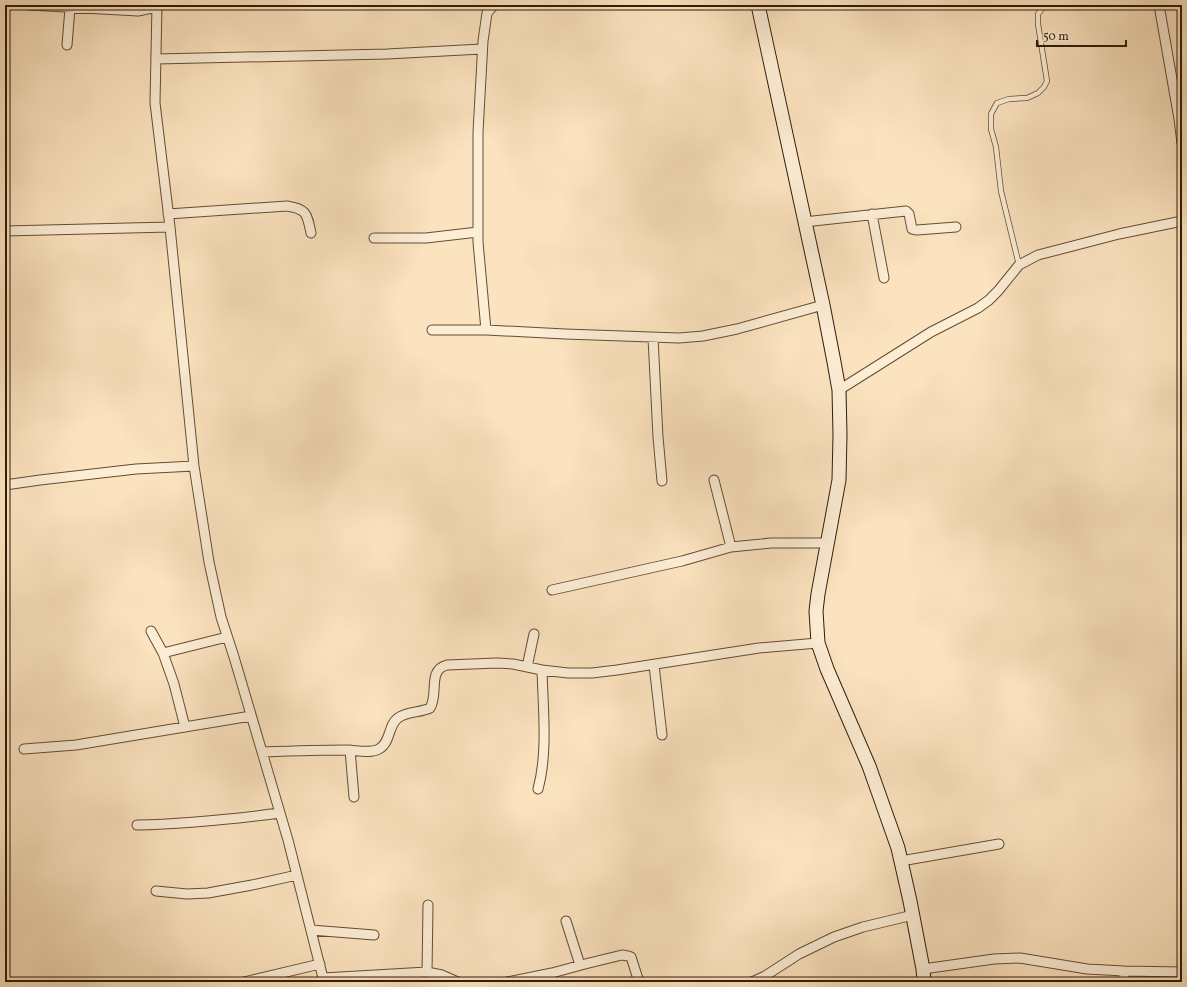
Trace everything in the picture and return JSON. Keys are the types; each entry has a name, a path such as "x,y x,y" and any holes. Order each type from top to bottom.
{"main road":[{"path":"758,5 839,390 839,480 821,570 816,612 818,643 827,669 869,766 898,848 924,976"}],"street":[{"path":"29,5 138,11 157,6 155,103 170,227 194,466 209,562 221,617 280,813 324,980 427,972 442,974 457,981"},
{"path":"486,330 478,232 478,132 482,49 487,14 494,5"},
{"path":"1159,5 1179,104 1182,143"},
{"path":"67,46 70,8"},
{"path":"156,59 387,54 482,49"},
{"path":"168,214 287,206 298,207 305,212 311,233"},
{"path":"804,222 906,211 909,214 912,229 917,230 956,227"},
{"path":"872,214 884,278"},
{"path":"839,390 930,332 978,308 998,292 1019,265 1038,255 1119,234 1182,220"},
{"path":"5,231 170,227"},
{"path":"374,238 426,238 478,232"},
{"path":"432,330 486,330 679,338 703,336 737,329 822,306"},
{"path":"653,338 658,437 662,481"},
{"path":"5,486 40,480 136,469 194,466"},
{"path":"714,480 731,547"},
{"path":"552,590 682,561 731,547 771,543 827,543"},
{"path":"151,631 163,653 174,684 185,727"},
{"path":"527,667 534,634"},
{"path":"163,653 227,637"},
{"path":"262,752 369,751 380,748 386,742 398,717 430,708 433,702 435,677 441,667 447,665 497,663 568,673 592,673 654,665 759,648 818,643"},
{"path":"654,665 662,736"},
{"path":"538,789 544,758 542,670"},
{"path":"24,749 76,745 251,716"},
{"path":"350,750 354,797"},
{"path":"137,825 178,824 280,813"},
{"path":"901,861 999,844"},
{"path":"156,891 187,894 208,893 297,875"},
{"path":"427,972 428,905"},
{"path":"752,982 765,976 799,954 834,937 863,927 912,915"},
{"path":"566,921 580,965"},
{"path":"311,930 374,934"},
{"path":"507,982 552,973 618,956 628,956 632,959 639,982"},
{"path":"924,976 994,959 1020,958 1087,968 1124,971 1182,972"},
{"path":"248,982 320,964"},
{"path":"1124,971 1124,982"}],"lane":[{"path":"1019,265 1001,191 990,114 997,103 1009,99 1027,98 1038,93 1048,81 1038,24 1038,14 1045,5"}]}
